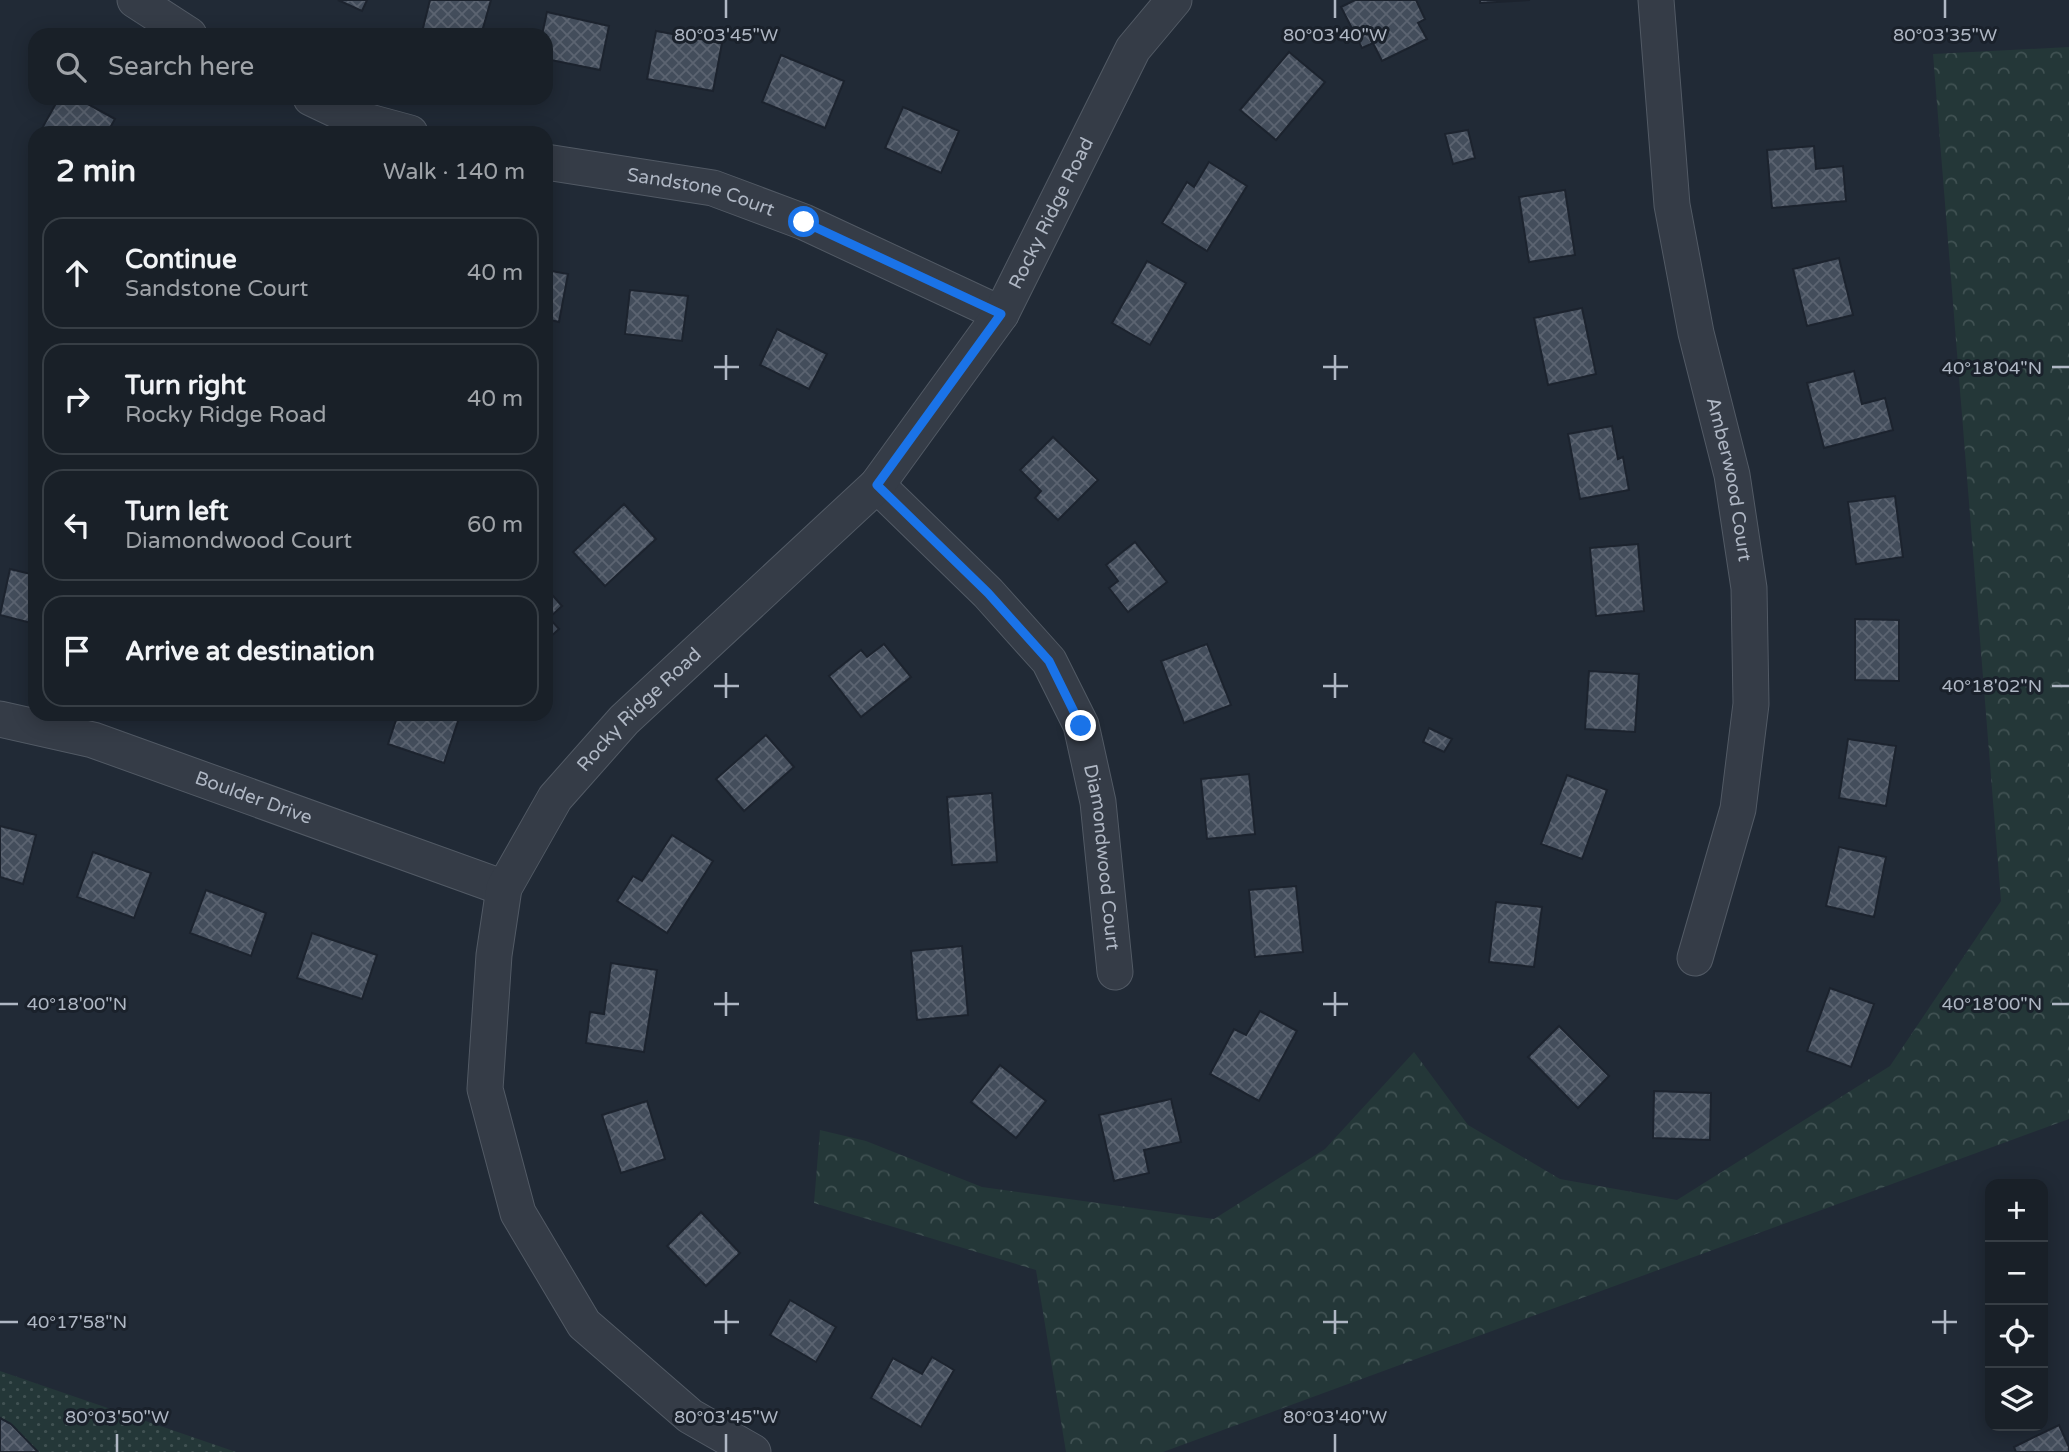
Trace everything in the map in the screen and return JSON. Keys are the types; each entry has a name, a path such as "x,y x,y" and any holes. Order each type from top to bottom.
{"street":[{"path":"135,0 178,28"},
{"name":"Rocky Ridge Road","path":"752,1452 690,1416 584,1324 518,1213 485,1089 494,955 504,888 555,798 624,720 877,485 1001,314 1133,49 1174,0"},
{"name":"Amberwood Court","path":"1656,0 1672,205 1696,332 1732,475 1749,588 1751,704 1738,809 1695,958"},
{"path":"326,105 351,117 384,126"},
{"name":"Sandstone Court","path":"553,163 713,188 804,222 1001,314"},
{"name":"Diamondwood Court","path":"877,485 988,593 1049,661 1081,726 1098,802 1115,972"},
{"name":"Boulder Drive","path":"0,719 93,740 504,888"}],"green space":[{"path":"2069,47 2069,1119 1163,1452 1066,1452 1036,1270 814,1203 820,1130 866,1141 982,1187 1214,1219 1325,1149 1414,1052 1468,1125 1560,1179 1677,1200 1890,1066 2001,901 1933,54"},
{"path":"0,1371 236,1452 0,1452"}],"building":[{"path":"338,0 367,0 362,11"},
{"path":"430,0 491,0 483,28 423,28"},
{"path":"1355,0 1416,0 1425,19 1418,23 1427,39 1382,61 1373,43 1362,48 1341,7"},
{"path":"1480,0 1530,0 1480,3"},
{"path":"547,12 609,26 600,70 553,60 553,28 544,28"},
{"path":"656,31 722,43 713,91 647,79"},
{"path":"1289,52 1325,82 1276,140 1240,110"},
{"path":"781,55 844,81 825,128 762,102"},
{"path":"55,105 90,105 115,119 111,126 43,126"},
{"path":"903,107 959,131 941,173 885,148"},
{"path":"1468,130 1475,158 1453,164 1445,134"},
{"path":"1814,146 1816,169 1843,166 1846,201 1772,208 1767,150"},
{"path":"1209,162 1247,186 1207,251 1162,223 1187,182 1194,187"},
{"path":"1565,190 1575,255 1529,262 1519,197"},
{"path":"1839,258 1853,315 1807,326 1793,269"},
{"path":"1147,261 1186,283 1150,345 1112,323"},
{"path":"553,271 568,274 559,322 553,321"},
{"path":"630,290 688,296 682,341 625,334"},
{"path":"1582,308 1596,374 1548,385 1534,318"},
{"path":"777,329 827,354 809,389 760,365"},
{"path":"1854,371 1862,404 1885,398 1893,430 1824,448 1807,383"},
{"path":"1612,426 1618,459 1623,457 1629,490 1580,499 1568,434"},
{"path":"1053,437 1098,480 1058,520 1035,498 1041,491 1020,470"},
{"path":"1895,496 1903,557 1856,564 1848,502"},
{"path":"624,504 656,539 605,586 573,552"},
{"path":"1135,542 1167,582 1128,612 1109,588 1118,581 1106,565"},
{"path":"1638,544 1644,611 1596,616 1590,548"},
{"path":"10,569 28,573 28,622 0,615"},
{"path":"553,596 562,606 553,614"},
{"path":"1855,619 1899,620 1899,681 1855,680"},
{"path":"553,622 559,629 553,635"},
{"path":"884,644 911,677 861,717 829,676 861,650 867,657"},
{"path":"1207,644 1231,705 1184,723 1161,661"},
{"path":"1589,671 1639,674 1635,732 1585,729"},
{"path":"396,721 458,721 444,763 388,744"},
{"path":"1429,728 1452,739 1444,752 1423,742"},
{"path":"766,735 794,767 744,811 716,779"},
{"path":"1848,739 1896,746 1886,806 1839,798"},
{"path":"1249,774 1255,834 1207,839 1201,779"},
{"path":"1567,775 1607,790 1582,859 1541,844"},
{"path":"992,793 997,862 952,865 947,797"},
{"path":"0,826 36,835 23,884 0,877"},
{"path":"672,835 713,861 667,933 617,901 633,876 642,881"},
{"path":"1839,847 1886,857 1874,917 1826,906"},
{"path":"93,852 151,873 134,918 77,897"},
{"path":"1296,886 1303,952 1255,957 1249,890"},
{"path":"206,890 266,913 251,956 190,933"},
{"path":"1496,902 1542,907 1534,967 1489,962"},
{"path":"312,933 377,955 362,999 297,978"},
{"path":"962,946 968,1015 917,1020 911,951"},
{"path":"611,963 657,970 644,1052 586,1043 590,1012 604,1014"},
{"path":"1830,988 1874,1004 1851,1067 1807,1051"},
{"path":"1260,1011 1297,1031 1259,1101 1210,1074 1234,1029 1246,1035"},
{"path":"1559,1026 1609,1076 1578,1108 1528,1057"},
{"path":"1000,1065 1046,1101 1016,1138 971,1102"},
{"path":"1654,1091 1711,1093 1710,1140 1653,1138"},
{"path":"1171,1099 1181,1142 1144,1150 1149,1173 1114,1181 1099,1115"},
{"path":"647,1101 665,1159 621,1173 602,1115"},
{"path":"701,1212 740,1253 706,1286 667,1246"},
{"path":"790,1300 836,1327 816,1362 770,1335"},
{"path":"932,1357 954,1370 921,1427 871,1398 893,1358 922,1374"},
{"path":"0,1418 11,1424 38,1452 0,1452"},
{"path":"2059,1425 2069,1452 2016,1452 2014,1447"}],"route":[{"path":"804,222 1001,314 877,485 988,593 1049,661 1081,726"}]}
